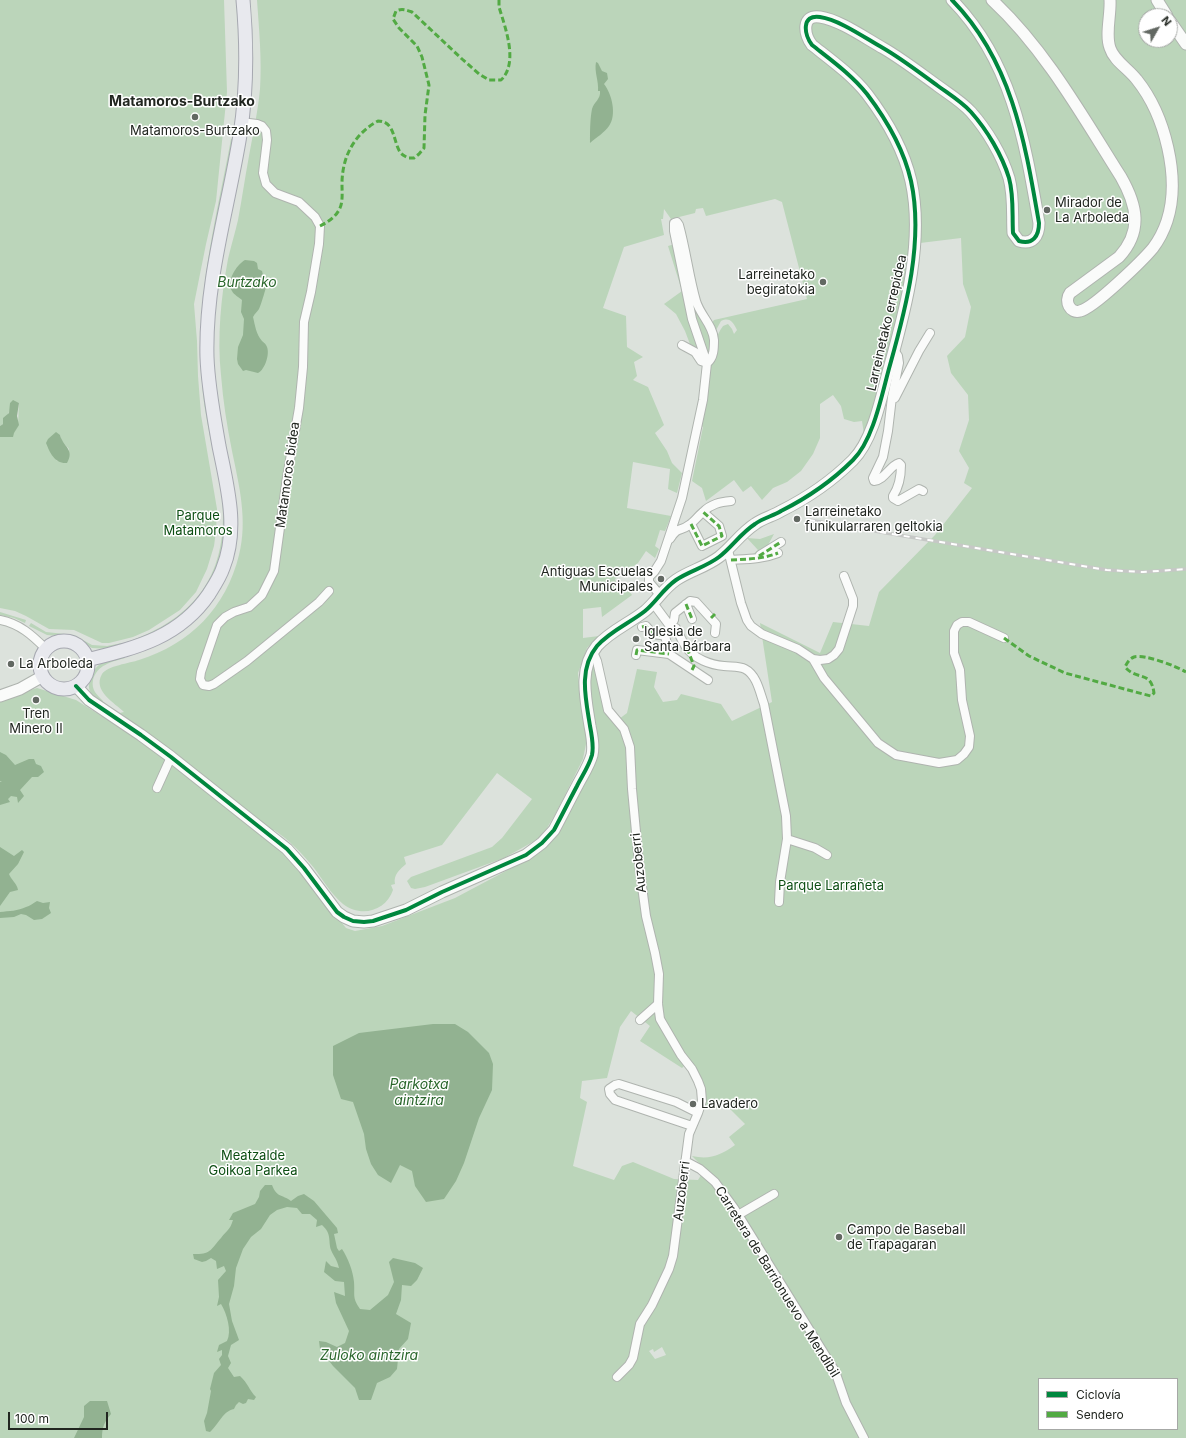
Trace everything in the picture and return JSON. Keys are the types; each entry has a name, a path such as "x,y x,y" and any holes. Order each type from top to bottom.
{"main road":[{"path":"87,660 126,650 149,642 174,629 192,615 216,584 224,568 229,547 231,510 210,393 207,328 216,257 242,122 245,65 243,0"},
{"path":"66,641 74,643 80,647 87,660 88,667 82,681 69,689 61,689 47,683 40,669 42,655 46,649 52,644 59,642 66,641"}],"street":[{"name":"Larreinetako errepidea","path":"593,652 608,636 643,613 675,581 717,559 729,555 753,525 797,503 851,463 863,448 874,421 894,350 910,277 915,242 915,205 911,180 905,159 896,140 878,110 855,81 812,45 808,40 805,29 807,23 814,17 824,18 842,25 900,59 966,107 979,121 987,133 1009,177 1013,200 1014,233 1019,241 1029,242 1038,233 1039,223 1027,159 1018,119 1008,89 986,45 967,17 952,0"},
{"path":"992,0 1018,28 1047,64 1121,177 1132,200 1135,226 1130,243 1119,257 1070,293 1068,296 1068,304 1073,310 1076,311 1084,310 1096,302 1147,255 1158,239 1166,222 1172,198 1173,185 1171,162 1158,117 1138,81 1115,57 1110,48 1108,37 1110,0"},
{"path":"1178,32 1186,44"},
{"name":"Matamoros bidea","path":"242,122 257,124 262,126 266,131 263,173 266,184 275,193 299,202 315,217 320,226 319,244 311,292 304,322 303,368 299,408 287,477 274,571 262,595 249,607 225,617 218,625 201,672 200,679 203,685 209,686 214,684 247,661 319,602 329,591"},
{"path":"692,670 694,666 687,648 676,628 670,626 649,582 649,577 661,561 682,498 704,393 707,363 692,319 674,231 674,223 677,222 679,225 696,302 712,330 713,354 710,361 707,363"},
{"path":"890,410 899,388 930,333"},
{"path":"682,345 694,352 700,361 707,363"},
{"path":"894,350 898,356 899,363 883,458 873,480 879,480 897,462 901,464 901,468 899,485 893,498 898,501 919,489 923,491"},
{"path":"667,540 670,539 678,529 691,524 703,512 718,502 731,501"},
{"path":"691,524 702,546 722,536 719,526 703,512"},
{"path":"754,559 774,548 781,542"},
{"path":"778,553 772,556 754,559 729,555 741,603 747,620 751,626 762,634 798,649 813,659 828,659 839,649 853,606 853,599 844,576"},
{"path":"669,654 665,635 674,620 675,613 690,601 696,602 713,616 716,624 715,633"},
{"path":"686,604 692,619"},
{"path":"0,620 24,629 46,649"},
{"path":"813,659 824,678 878,743 896,755 939,763 957,760 969,747 970,736 962,700 960,670 954,653 954,631 957,625 962,622 969,622 1004,638"},
{"path":"642,628 646,626 653,634 658,636 665,635"},
{"path":"687,648 696,656 710,664 745,669 756,681 760,691 785,803 787,839 780,882 779,902"},
{"path":"636,655 637,650 669,654 708,680"},
{"path":"76,686 89,700 142,735 287,849 304,868 337,912 344,917 358,922 373,921 406,910 442,892 526,855 549,837 588,767 592,754 593,740 586,699 585,683 587,668 593,652"},
{"name":"Auzoberri","path":"593,652 608,710 621,726 630,747 632,789 639,864 646,916 659,974 658,1004 660,1019 698,1081 702,1101 689,1134 675,1244 669,1269 652,1305 640,1324 633,1358 629,1365 617,1377"},
{"path":"0,696 20,689 43,676"},
{"path":"157,788 171,757"},
{"path":"787,839 801,842 827,855"},
{"path":"640,1020 658,1004"},
{"path":"692,1126 615,1100 610,1094 609,1089 619,1084 676,1102 698,1113"},
{"name":"Carretera de Barrionuevo a Mendibil","path":"685,1161 700,1169 715,1182 738,1215 835,1371 846,1403 864,1438"},
{"path":"738,1215 774,1194"}],"green space":[{"name":"Parque Matamoros","path":"0,0 224,0 227,92 216,201 194,304 201,415 217,509 216,531 214,546 207,569 196,592 180,610 149,630 133,637 109,643 102,643 74,630 49,629 15,611 0,608 0,437 16,430 19,403 10,403 10,410 3,424 0,426","holes":["60,435 61,440 69,449 68,455 57,461 55,457"]},
{"path":"257,0 1186,0 1186,1438 0,1438 0,700 37,688 76,700 103,717 124,712 110,701 102,691 100,680 102,674 114,667 157,653 190,634 215,607 225,592 233,574 242,542 243,516 240,490 224,404 219,346 222,302 228,259 238,220 248,164 259,97 261,67","holes":["775,199 782,202 807,299 714,320 711,324 715,332 721,321 729,320 733,323 737,330 734,334 728,324 723,326 718,335 710,359 700,425 703,427 692,481 702,488 706,501 734,480 743,492 751,486 762,500 773,488 787,482 801,471 813,454 820,438 820,404 833,395 841,406 844,419 854,422 862,421 864,434 878,398 907,277 912,244 961,238 963,284 971,307 965,337 947,356 951,373 968,395 969,420 959,451 969,468 964,483 972,488 935,535 879,592 869,626 833,622 820,653 760,623 772,702 732,721 721,704 681,694 677,700 663,702 654,687 657,672 637,669 627,713 619,719 612,711 603,678 603,664 594,662 589,680 588,776 550,842 536,855 455,898 382,926 355,931 346,928 287,855 275,845 274,830 300,852 343,904 357,911 365,911 379,907 390,897 393,890 391,885 395,884 396,875 406,864 404,857 442,845 497,773 532,799 502,838 492,847 411,877 407,881 411,888 415,889 425,887 504,858 540,837 547,828 583,759 586,744 586,729 580,697 578,673 587,648 599,636 583,638 583,609 601,607 602,617 632,595 626,587 619,592 615,579 638,563 646,551 655,558 659,549 655,546 660,530 665,531 671,516 627,508 633,462 670,469 668,489 677,493 682,473 672,463 667,451 655,433 664,425 648,387 633,380 637,376 634,362 643,357 627,347 626,316 603,308 624,247 664,235 661,219 663,219 664,209 671,219 695,213 696,209 703,208 706,216","631,1011 650,1026 640,1041 682,1068 685,1065 703,1085 704,1106 720,1103 727,1106 745,1124 729,1137 735,1145 730,1149 710,1157 692,1156 705,1169 698,1180 674,1179 633,1162 622,1166 614,1180 573,1166 587,1102 580,1098 582,1081 607,1078 620,1027","662,1347 666,1355 655,1359 649,1351 653,1349 654,1352"]},
{"path":"231,139 235,139 205,307 226,513 223,550 214,577 198,602 167,629 127,645 127,642 151,632 172,620 190,605 203,589 213,570 220,548 223,524 222,498 204,405 201,336 204,287 216,212"},
{"path":"679,232 711,336 709,358 696,324"},
{"path":"675,244 700,349 696,360 685,331 676,314 664,304 682,291 668,246"},
{"path":"774,534 768,545 750,557 758,550 747,538 760,539"},
{"path":"0,612 26,620 25,623 14,618 0,615"},
{"path":"31,623 46,632 74,635 92,645 107,646 122,643 123,646 109,649 92,648 72,637 47,635 29,626"},
{"path":"124,655 125,658 105,665 95,675 93,687 95,692 103,701 102,703 92,695 90,691 90,678 94,670 100,664"}],"water":[{"path":"596,62 602,71 607,73 608,79 604,84 611,99 613,116 609,126 603,133 590,143 590,121 592,109 600,94 600,91 598,91"},
{"name":"Burtzako","path":"245,260 254,261 257,263 258,269 262,271 263,275 268,280 260,307 253,317 257,332 262,341 265,343 268,352 265,365 258,373 246,370 243,371 238,364 237,359 238,347 243,335 244,319 241,312 242,300 235,295 230,287 230,283 235,270"},
{"path":"13,400 19,403 17,416 19,425 13,437 0,437 0,426 3,424 3,418 9,413 10,403"},
{"path":"56,432 60,435 61,439 68,448 70,454 67,463 56,460 51,454 46,443 48,439"},
{"path":"0,752 6,755 15,765 29,759 34,759 36,764 41,766 44,772 38,777 32,777 20,790 24,796 18,803 17,797 11,796 8,799 10,802 0,805 0,782 2,781 0,781"},
{"path":"0,847 14,856 22,850 24,852 18,864 9,874 18,890 10,892 0,906"},
{"path":"37,901 43,903 50,902 49,908 51,913 42,919 34,920 21,914 14,917 0,918 0,912 20,909"},
{"name":"Parkotxa aintzira","path":"433,1024 455,1024 468,1032 489,1053 493,1064 492,1090 479,1118 464,1163 456,1181 444,1199 426,1202 415,1186 412,1171 400,1165 391,1183 378,1175 371,1164 366,1149 364,1134 353,1102 341,1099 333,1075 333,1046 359,1033"},
{"name":"Zuloko aintzira","path":"265,1185 272,1185 278,1194 291,1201 304,1194 314,1201 337,1228 338,1233 334,1234 337,1248 339,1251 342,1249 350,1265 355,1299 360,1309 370,1310 388,1295 394,1282 389,1262 393,1258 415,1263 423,1268 417,1280 411,1286 402,1285 401,1300 396,1314 411,1323 408,1339 399,1349 397,1369 390,1377 377,1383 371,1400 359,1400 355,1388 333,1366 320,1349 319,1341 326,1342 337,1347 345,1343 349,1331 336,1303 334,1292 345,1296 344,1282 335,1281 324,1272 326,1261 331,1266 339,1268 331,1250 327,1231 322,1225 316,1227 317,1220 310,1214 302,1214 297,1208 287,1207 277,1210 270,1215 261,1229 251,1237 243,1249 236,1268 234,1286 229,1304 232,1321 239,1340 231,1345 228,1356 231,1363 228,1368 234,1377 240,1376 243,1379 256,1397 254,1400 248,1399 246,1403 243,1404 239,1402 234,1409 230,1410 224,1415 210,1432 206,1431 204,1421 207,1413 214,1373 221,1365 219,1359 222,1355 222,1350 217,1352 219,1345 227,1341 229,1332 227,1317 223,1308 221,1304 217,1306 219,1297 218,1280 226,1271 224,1266 217,1269 216,1261 211,1258 202,1262 194,1259 193,1254 204,1253 210,1250 231,1226 233,1220 229,1220 233,1213 255,1204 259,1197 260,1191"},
{"path":"90,1401 107,1401 111,1414 104,1425 102,1438 74,1438 84,1417 84,1406"}],"railway":[{"path":"809,520 1107,570 1143,572 1186,569"}],"marked path":[{"path":"320,226 332,219 340,208 344,165 347,156 356,140 370,126 378,121 388,124 393,132 400,152 408,158 414,158 424,148 425,115 429,85 422,57 417,46 399,28 393,19 396,11 402,9 412,12 479,74 489,80 501,80 506,73 510,55 507,34 499,7 499,0"},
{"path":"691,524 702,546 722,536 719,526 703,512"},
{"path":"759,556 781,542"},
{"path":"731,560 761,558 778,553"},
{"path":"686,604 692,619"},
{"path":"711,618 715,614"},
{"path":"642,627 646,626 656,634 665,635"},
{"path":"1004,638 1029,656 1065,673 1151,696 1154,693 1150,681 1147,678 1134,674 1125,667 1131,659 1134,657 1145,657 1168,664 1186,672"},
{"path":"687,648 694,666 692,670"},
{"path":"636,655 637,650 669,654"}],"cycle path":[{"path":"76,686 89,700 171,757 287,849 304,868 337,912 353,921 373,921 406,910 442,892 526,855 542,843 554,830 592,755 593,748 585,695 585,675 591,655 597,646 614,631 645,611 667,587 676,580 714,560 724,553 755,524 800,500 837,475 860,451 872,428 902,320 911,274 915,227 911,181 904,158 894,135 874,104 855,80 812,45 807,36 807,22 814,17 820,17 836,22 852,30 904,61 967,108 988,135 1006,169 1012,192 1013,233 1019,241 1028,242 1034,238 1038,232 1039,223 1034,193 1013,104 989,49 972,24 952,0"}],"place":[{"name":"Matamoros-Burtzako","path":"195,117"},
{"name":"Mirador de La Arboleda","path":"1047,210"},
{"name":"Larreinetako begiratokia","path":"823,282"},
{"name":"Larreinetako funikularraren geltokia","path":"797,519"},
{"name":"Antiguas Escuelas Municipales","path":"661,579"},
{"name":"Iglesia de Santa Bárbara","path":"636,639"},
{"name":"La Arboleda","path":"11,664"},
{"name":"Tren Minero II","path":"36,700"},
{"name":"Lavadero","path":"693,1104"},
{"name":"Campo de Baseball de Trapagaran","path":"839,1237"}],"district":[{"name":"Matamoros-Burtzako","path":"182,102"}],"park label":[{"name":"Parque Larrañeta","path":"831,886"},
{"name":"Meatzalde Goikoa Parkea","path":"253,1164"}]}
